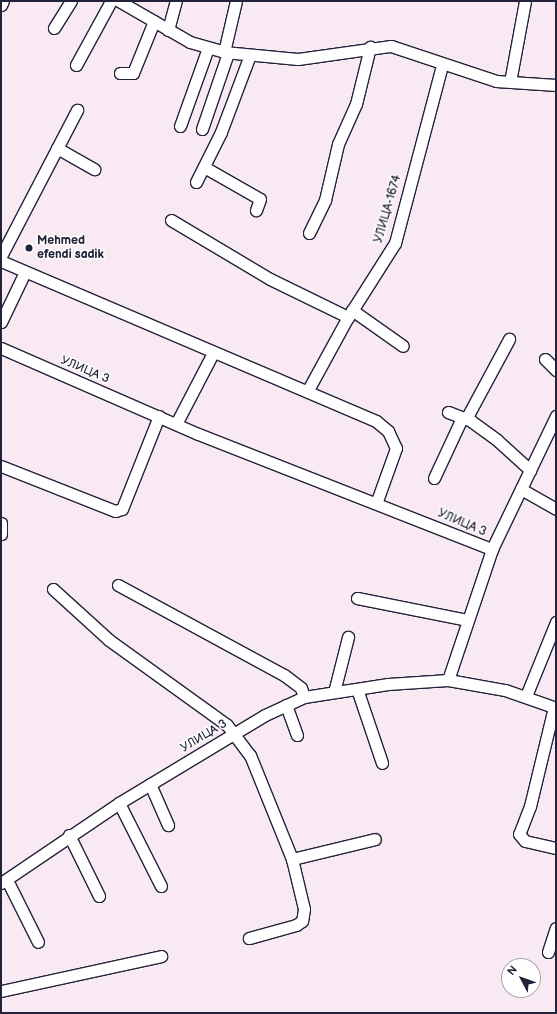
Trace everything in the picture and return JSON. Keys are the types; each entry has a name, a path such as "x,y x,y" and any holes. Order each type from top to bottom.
{"street":[{"path":"1,5 3,1"},
{"path":"54,28 71,1"},
{"path":"76,66 111,1"},
{"path":"119,1 168,30 208,48 226,52 250,56 298,60 370,47 400,47 442,65 482,78 510,82 556,85"},
{"path":"168,30 176,1"},
{"path":"202,129 226,52 236,1"},
{"path":"510,82 525,1"},
{"path":"120,73 133,73 154,21"},
{"path":"309,233 326,200 338,144 356,104 370,47"},
{"path":"180,126 208,48"},
{"path":"196,182 204,167 250,56"},
{"name":"УЛИЦА-1674","path":"308,390 350,313 394,242 442,65"},
{"path":"1,256 77,110"},
{"path":"58,148 94,169"},
{"path":"204,167 260,199 256,210"},
{"path":"170,220 270,279 350,313 403,346"},
{"path":"1,261 213,353 308,390 368,416 392,437 395,454 377,502"},
{"path":"1,322 25,272"},
{"path":"434,478 464,419 509,339"},
{"name":"УЛИЦА 3","path":"1,348 176,424 377,502 492,549 448,680"},
{"path":"176,424 213,353"},
{"path":"545,359 556,370"},
{"path":"448,412 464,419 498,440 530,470"},
{"path":"1,466 115,511 122,509 159,416"},
{"path":"492,549 556,416"},
{"path":"521,489 556,509"},
{"path":"1,522 1,534"},
{"path":"118,585 284,675 301,688 304,697"},
{"path":"53,589 109,640 235,732 250,755 292,859 304,909 302,921 249,938"},
{"path":"357,598 467,620"},
{"path":"526,696 556,622"},
{"path":"334,692 348,637"},
{"name":"УЛИЦА 3","path":"4,882 69,835 119,803 235,732 304,697 357,689 448,680 526,696 555,707"},
{"path":"357,689 382,763"},
{"path":"286,705 297,735"},
{"path":"555,707 530,806 519,834 524,841 556,848"},
{"path":"150,784 168,825"},
{"path":"119,803 161,886"},
{"path":"69,835 99,896"},
{"path":"292,859 375,839"},
{"path":"4,882 38,942"},
{"path":"548,952 556,928"},
{"path":"1,991 161,956"}],"place":[{"name":"Mehmed efendi sadik","path":"29,248"}]}
